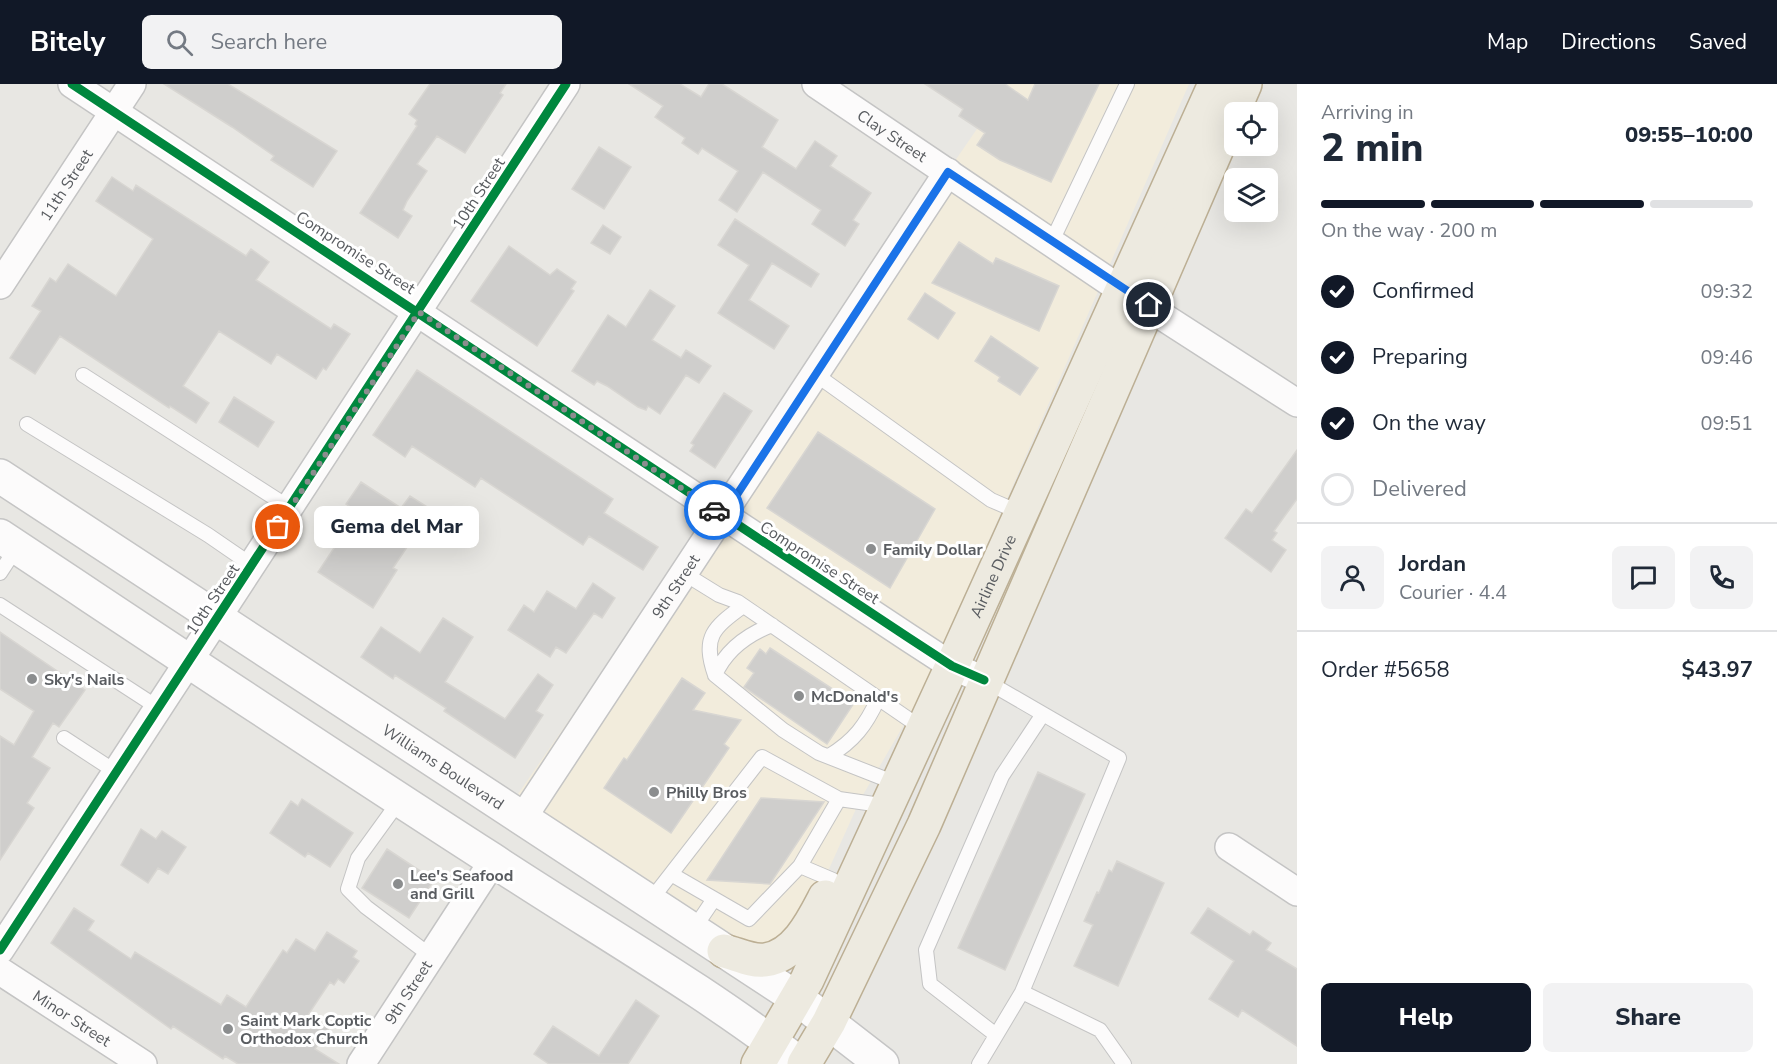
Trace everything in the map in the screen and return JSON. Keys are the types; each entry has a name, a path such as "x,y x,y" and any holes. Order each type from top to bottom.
{"highway":[{"name":"Airline Drive","path":"802,1064 829,1022 924,825 1136,298 1215,84"},
{"name":"Airline Drive","path":"764,1052 798,999 1021,513 1136,298 1245,84"},
{"path":"724,951 765,960 779,955 808,931 854,836 893,795"}],"main road":[{"name":"Williams Boulevard","path":"0,476 798,999 882,1064"},
{"path":"6,552 188,661 493,861 611,934 764,1052 802,1064"}],"street":[{"name":"Compromise Street","path":"72,84 952,666 984,680"},
{"name":"11th Street","path":"0,285 132,84"},
{"name":"10th Street","path":"0,950 566,84"},
{"name":"Clay Street","path":"816,84 1051,243 1297,403"},
{"name":"9th Street","path":"522,819 948,172"},
{"path":"1229,847 1297,892"},
{"name":"9th Street","path":"361,1064 493,861"},
{"name":"Minor Street","path":"0,971 143,1064"}],"lane":[{"path":"1051,243 1127,84"},
{"path":"815,374 991,500 1021,513"},
{"path":"83,375 290,507"},
{"path":"27,424 208,535 253,566"},
{"path":"685,573 772,625 923,729"},
{"path":"0,605 157,707"},
{"path":"743,606 713,632 708,646 715,675 783,730 893,795"},
{"path":"715,675 721,662 734,647 752,633 772,625"},
{"path":"979,1064 1022,992 1119,758 984,680"},
{"path":"829,756 859,734 878,699"},
{"path":"996,1035 930,984 926,950 1002,776 1043,714"},
{"path":"64,738 116,772"},
{"path":"650,902 762,757 839,799 893,795"},
{"path":"671,874 749,920 800,866 839,799"},
{"path":"400,800 358,858 348,889 366,907 431,956"},
{"path":"800,866 833,880"},
{"path":"693,930 714,899"},
{"path":"1022,992 1100,1030 1124,1064"}],"shaded area":[{"path":"1008,84 1189,84 920,697 860,800 815,900 773,948 748,947 551,825 518,794"}],"building":[{"path":"164,84 228,84 337,151 313,187 271,160 274,156"},
{"path":"430,84 506,84 500,93 503,95 465,153 437,136 417,164 427,171 403,210 412,216 398,238 360,213 417,126 415,124 417,120 409,114"},
{"path":"629,84 680,84 701,97 709,84 722,84 778,120 762,147 796,169 815,141 837,156 830,166 871,193 853,220 859,224 845,246 812,224 821,210 763,172 737,212 719,200 738,171 702,148 698,154 682,143 685,138 655,117 663,106"},
{"path":"925,84 1005,84 1028,100 1035,84 1099,84 1051,182 1000,160 977,145 985,133 959,116 963,109"},
{"path":"599,147 631,167 604,209 572,189"},
{"path":"112,177 133,191 136,185 246,256 251,249 269,262 256,280 331,329 334,324 350,334 326,370 323,368 316,379 277,354 271,364 219,331 183,386 209,403 196,423 170,406 169,408 60,336 35,374 10,358 41,311 32,306 50,278 56,282 68,264 116,296 153,239 96,201"},
{"path":"735,219 819,274 811,287 772,263 749,300 789,326 774,349 718,313 749,265 718,245"},
{"path":"603,225 621,237 610,254 591,243"},
{"path":"959,242 993,264 996,258 1059,286 1039,331 932,283"},
{"path":"509,246 550,275 557,269 576,282 571,289 574,291 537,346 471,301"},
{"path":"650,290 675,306 652,340 681,358 686,350 711,366 699,383 686,375 660,414 648,406 646,410 638,407 607,386 597,381 594,385 572,371 608,315 626,327"},
{"path":"925,293 955,313 938,339 908,319"},
{"path":"991,336 1038,368 1020,395 998,381 1000,377 975,361"},
{"path":"417,370 613,499 604,513 658,547 643,570 589,536 583,545 481,478 475,487 412,446 405,457 373,435"},
{"path":"724,393 752,411 715,468 690,451 694,445 691,443"},
{"path":"234,397 274,422 258,447 219,422"},
{"name":"Family Dollar","path":"818,432 935,509 890,588 767,508"},
{"path":"1297,450 1297,499 1274,531 1277,533 1272,540 1286,550 1271,572 1225,538 1246,509 1252,513"},
{"path":"361,482 401,508 410,496 432,510 393,568 397,570 373,608 318,572 358,512 346,504"},
{"path":"593,583 615,598 602,618 594,613 566,653 556,647 550,657 508,630 524,605 534,612 547,591 576,609"},
{"path":"443,618 473,637 445,682 505,719 538,674 553,685 536,711 543,715 515,758 444,711 446,708 395,675 393,679 361,657 381,627 420,653"},
{"path":"0,632 85,690 59,727 53,723 32,757 50,768 27,803 34,808 0,860 0,736 14,745 34,711 0,689"},
{"name":"McDonald's","path":"770,648 854,703 827,744 744,687 754,673 747,668 760,649 766,654"},
{"path":"682,678 705,693 693,710 741,720 724,744 729,748 671,833 604,788 624,758 627,760"},
{"path":"1038,772 1085,794 1005,970 958,948"},
{"path":"761,798 824,802 770,884 707,880"},
{"path":"302,799 353,833 330,867 308,853 305,857 270,833 291,801 298,806"},
{"path":"141,829 156,839 162,831 186,847 168,874 158,868 148,883 121,865"},
{"name":"Lee's Seafood and Grill","path":"387,849 434,880 409,918 362,888"},
{"path":"1117,861 1164,883 1118,986 1074,966 1093,925 1084,921 1109,870 1112,872"},
{"path":"74,908 94,921 88,930 131,959 135,952 221,1005 227,995 246,1007 283,950 287,953 296,939 315,951 327,932 357,951 353,957 359,961 344,983 338,979 334,985 330,982 308,1015 329,1028 315,1049 339,1064 238,1064 225,1056 223,1059 173,1026 171,1029 51,943"},
{"path":"1208,908 1250,935 1253,931 1271,943 1266,950 1297,969 1297,1046 1242,1010 1238,1017 1209,999 1234,961 1191,933"},
{"path":"636,1000 659,1016 628,1064 549,1064 534,1054 553,1026 599,1056"}],"cycle path":[{"path":"72,84 909,638 952,666 984,680"},
{"path":"0,950 566,84"}],"way so far":[{"path":"278,527 419,312 714,510"}],"place":[{"name":"Gema del Mar","path":"278,527"},
{"name":"Family Dollar","path":"871,549"},
{"name":"Sky's Nails","path":"32,679"},
{"name":"McDonald's","path":"799,696"},
{"name":"Philly Bros","path":"654,792"},
{"name":"Lee's Seafood and Grill","path":"398,884"},
{"name":"Saint Mark Coptic Orthodox Church","path":"228,1029"}],"route":[{"path":"714,510 723,516 948,172 1123,291 1149,305"}]}
